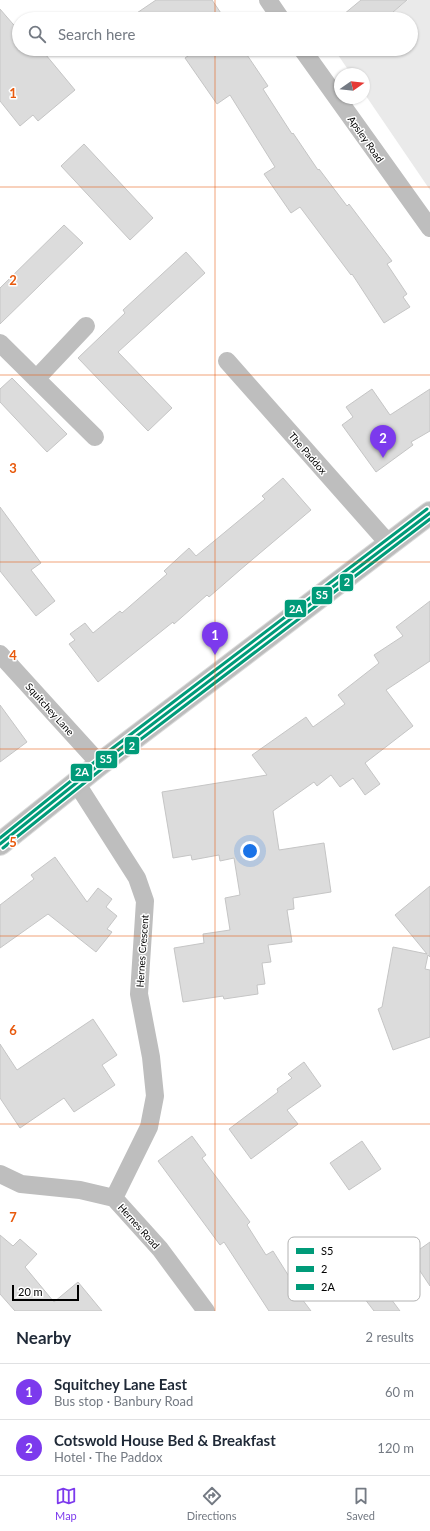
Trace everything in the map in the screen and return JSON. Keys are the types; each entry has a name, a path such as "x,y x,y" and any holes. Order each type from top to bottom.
{"main road":[{"path":"0,844 77,784 100,764 389,544 429,517"}],"street":[{"path":"268,0 276,12"},
{"name":"Apsley Road","path":"307,56 430,228"},
{"path":"36,379 86,326"},
{"path":"0,343 95,437"},
{"name":"The Paddox","path":"227,361 389,544"},
{"name":"Squitchey Lane","path":"0,654 100,764"},
{"name":"Hernes Crescent","path":"77,784 137,878 145,901 139,994 151,1057 155,1096 149,1127 114,1198"},
{"name":"Hernes Road","path":"0,1174 21,1184 80,1190 114,1198 160,1249 201,1309"}],"shaded area":[{"path":"408,0 430,0 430,190 370,102 370,68 347,68 339,56 418,56 418,12 393,12"}],"building":[{"path":"156,0 212,0 220,12 138,12"},
{"path":"361,0 407,0 393,12 346,12"},
{"path":"0,9 12,23 12,56 47,56 75,90 38,121 33,115 20,126 0,101"},
{"path":"188,56 248,56 268,86 263,89 292,134 293,133 318,170 319,169 347,206 349,204 392,261 387,264 407,294 403,297 410,307 384,323 352,274 351,275 300,207 291,213 264,174 275,167 230,95 217,104 185,58"},
{"path":"84,144 153,218 130,240 61,166"},
{"path":"64,225 83,243 0,324 0,288"},
{"path":"186,252 205,273 118,352 172,408 148,431 78,358 125,313 123,310"},
{"path":"12,378 67,434 47,452 0,402 0,389"},
{"path":"372,389 390,415 430,389 430,431 411,442 413,445 376,472 342,425 353,417 346,407"},
{"path":"283,478 311,510 209,597 207,595 174,624 173,622 98,682 69,644 75,640 70,634 85,623 93,633 120,611 122,613 167,574 164,571 189,548 196,556 265,499 262,496"},
{"path":"0,507 41,563 31,570 55,601 36,616 0,571"},
{"path":"430,601 430,661 386,690 413,726 365,763 380,784 365,795 353,778 340,787 331,775 317,786 314,782 273,811 279,850 324,843 331,892 293,898 294,909 287,910 292,942 268,945 271,962 262,963 265,984 257,985 258,994 224,999 223,996 183,1002 174,948 204,943 203,934 230,930 225,898 240,895 234,858 220,861 219,855 192,860 191,855 173,858 162,792 267,775 252,755 306,717 313,727 345,704 338,695 379,663 374,655 403,636 396,627"},
{"path":"0,705 27,742 0,762"},
{"path":"55,857 87,902 98,888 112,899 106,907 117,916 107,929 112,932 96,952 48,914 0,948 0,905 34,879 31,875"},
{"path":"430,886 430,957 428,955 425,969 430,970 430,1037 393,1050 378,1009 382,1007 393,947 427,954 395,915"},
{"path":"93,1019 117,1055 102,1065 115,1085 74,1112 64,1098 20,1128 0,1098 0,1044 17,1070"},
{"path":"304,1062 321,1086 287,1110 298,1124 251,1159 229,1129 278,1092 277,1089 292,1078 288,1074"},
{"path":"192,1136 206,1155 202,1158 250,1222 247,1225 266,1255 273,1251 288,1275 288,1301 304,1301 311,1311 269,1311 224,1242 220,1245 158,1161"},
{"path":"362,1141 381,1169 349,1190 330,1163"},
{"path":"0,1235 13,1246 20,1239 37,1254 25,1267 54,1302 78,1282 102,1311 15,1311 0,1294"},
{"path":"430,1242 430,1286 420,1271 420,1249"},
{"path":"366,1301 393,1301 400,1311 374,1311"}],"transit line":[{"name":"2A","path":"0,838 97,760 427,509"},
{"name":"S5","path":"0,844 100,764 430,513"},
{"name":"2","path":"3,848 103,768 430,519"}],"place":[{"name":"Cotswold House Bed & Breakfast","path":"383,458"},
{"name":"Squitchey Lane East","path":"215,655"}]}
